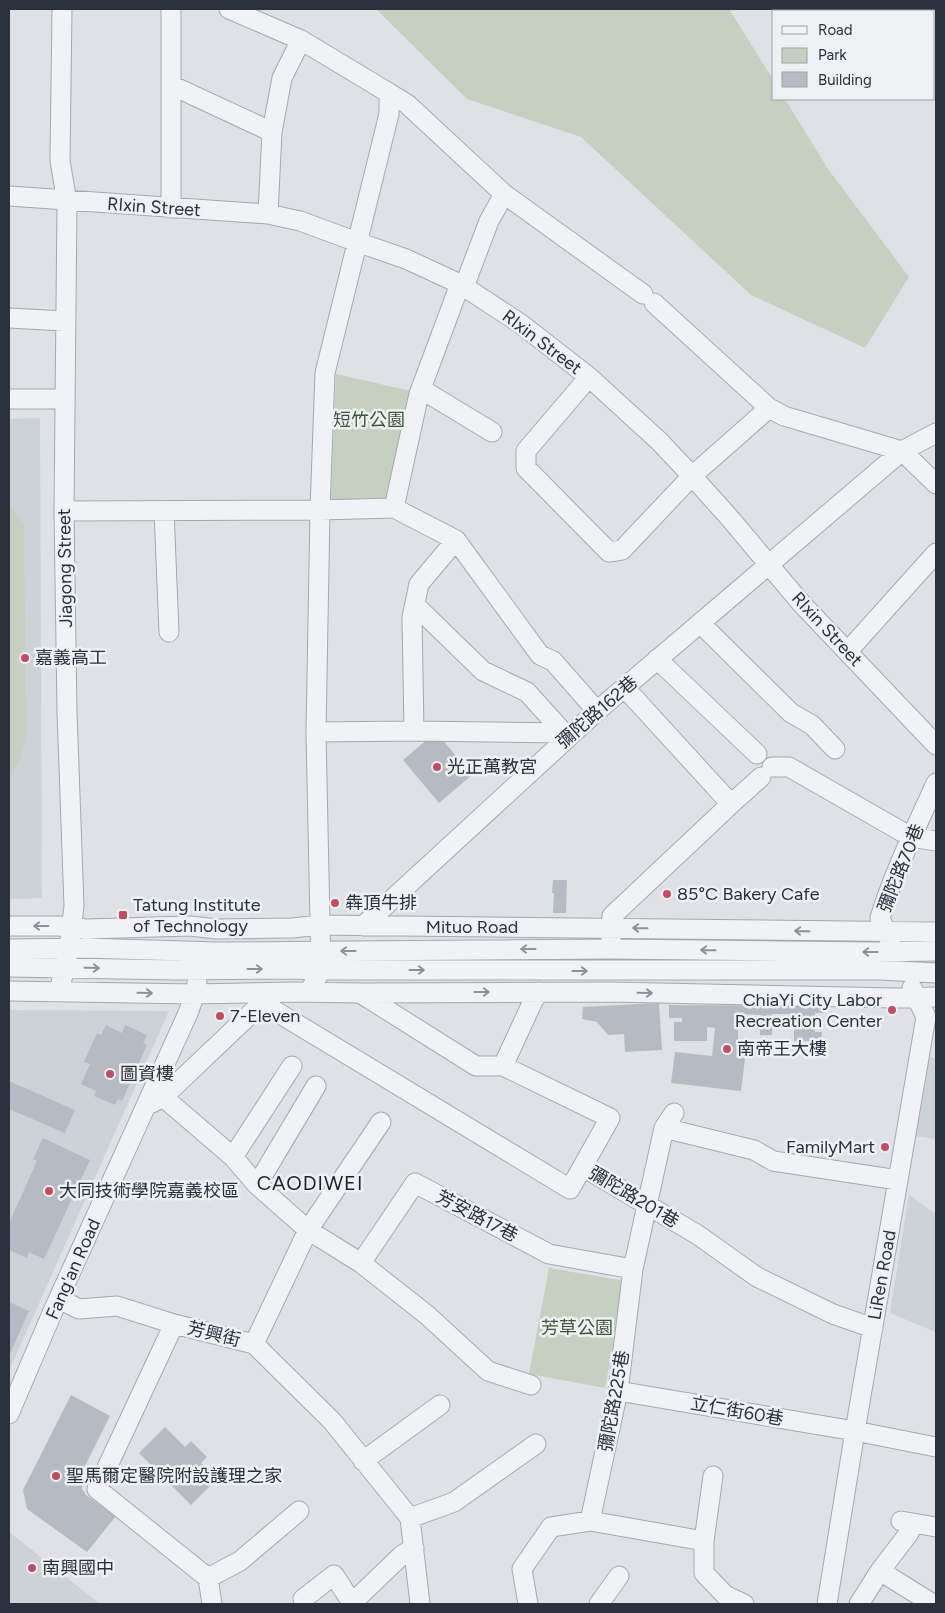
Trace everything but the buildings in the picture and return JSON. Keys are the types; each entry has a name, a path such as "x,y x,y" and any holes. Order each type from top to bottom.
{"street":[{"name":"Jiagong Street","path":"59,992 70,948 74,906 67,712 64,511 67,202 60,161 62,9"},
{"path":"171,9 171,208"},
{"path":"229,9 302,40 407,104 504,194 649,299 769,408 784,416 902,450 936,484"},
{"path":"268,214 272,132 282,78 302,40"},
{"path":"171,85 272,132"},
{"path":"146,1106 163,1096 262,1003 267,1000 301,992 321,970 316,732 320,510 325,373 389,114 389,93"},
{"path":"394,508 421,389 489,221 504,194"},
{"name":"RIxin Street","path":"9,196 67,202 268,214 300,221 406,259 462,286 521,324 589,378 659,442 692,476 801,603 936,746"},
{"path":"9,318 65,320"},
{"path":"589,378 526,451 526,468 609,552 622,550 692,476 769,408"},
{"path":"421,389 492,432"},
{"path":"9,399 65,400"},
{"name":"彌陀路162巷","path":"363,926 567,735 625,688 902,450 936,433"},
{"path":"64,511 394,508 456,540 540,655 553,661 597,711"},
{"path":"164,511 169,632"},
{"path":"414,731 412,617 418,584 456,540"},
{"path":"848,652 936,553"},
{"path":"415,605 483,671 528,692 567,735"},
{"path":"700,623 791,713 812,725 836,749"},
{"path":"657,659 757,754"},
{"path":"625,688 731,804"},
{"path":"316,732 414,731 567,735"},
{"path":"610,949 612,922 766,772 789,767 911,837 936,841"},
{"name":"彌陀路70巷","path":"896,952 880,918 887,895 911,837 936,783"},
{"name":"Mituo Road","path":"9,926 59,926 86,929 190,926 217,929 292,928 321,925 612,922 886,932 936,932"},
{"name":"Fang'an Road","path":"9,1414 195,994 203,927"},
{"name":"Mituo Road","path":"9,949 70,948 199,961 321,970 903,971 936,973"},
{"name":"Mituo Road","path":"9,967 65,967 199,961 321,951 610,949 936,951"},
{"name":"LiRen Road","path":"827,1604 926,1017 903,971 896,952"},
{"path":"612,971 612,992"},
{"path":"9,991 195,994 612,992 936,998"},
{"path":"360,993 476,1066 503,1066 533,1000 539,992"},
{"path":"262,1003 570,1189 583,1167"},
{"path":"233,1157 292,1066"},
{"name":"彌陀路201巷","path":"503,1066 610,1118 583,1167 647,1203 698,1235 757,1277 832,1314 873,1328"},
{"path":"257,1185 316,1086"},
{"path":"163,1096 233,1157 257,1185 308,1230 361,1263 427,1315 488,1371 531,1385"},
{"name":"彌陀路225巷","path":"590,1521 618,1391 633,1269 647,1203 669,1121 754,1150 773,1161 898,1180"},
{"path":"254,1344 308,1230 381,1122"},
{"name":"芳安路17巷","path":"361,1263 415,1183 548,1254 633,1269"},
{"path":"59,1300 79,1309 117,1306 174,1324"},
{"name":"芳興街","path":"208,1578 97,1489 174,1324 254,1344 332,1421 410,1518"},
{"name":"立仁街60巷","path":"618,1391 855,1431 936,1447"},
{"path":"363,1461 440,1405"},
{"path":"420,1604 410,1518 454,1502 536,1444"},
{"path":"713,1476 704,1541 704,1573 725,1595 744,1604"},
{"path":"212,1604 208,1578 240,1561 299,1511"},
{"path":"528,1604 522,1569 551,1527 590,1521 704,1541"},
{"path":"859,1604 905,1527 936,1527"},
{"path":"302,1599 334,1575 352,1604 402,1555 414,1548"},
{"path":"880,1571 933,1604"},
{"path":"599,1604 619,1576"}],"shaded area":[{"name":"嘉義高工","path":"40,418 42,898 9,899 9,419"},
{"name":"大同技術學院嘉義校區","path":"9,1010 169,1011 9,1371"},
{"path":"925,1057 936,1058 936,1139 913,1136"},
{"path":"909,1195 936,1214 936,1332 890,1313"},
{"name":"南興國中","path":"9,1532 100,1604 9,1604"}],"green space":[{"path":"376,9 729,9 772,78 772,100 786,100 828,169 909,277 865,348 751,295 581,137 467,99"},
{"name":"短竹公園","path":"336,374 411,391 387,502 331,499"},
{"path":"9,505 24,524 26,738 19,761 9,779"},
{"name":"芳草公園","path":"549,1268 625,1281 605,1388 529,1374"}],"place":[{"name":"嘉義高工","path":"25,658"},
{"name":"光正萬教宮","path":"437,767"},
{"name":"85°C Bakery Cafe","path":"667,894"},
{"name":"犇頂牛排","path":"335,903"},
{"name":"Tatung Institute of Technology","path":"123,915"},
{"name":"ChiaYi City Labor Recreation Center","path":"892,1010"},
{"name":"7-Eleven","path":"220,1016"},
{"name":"南帝王大樓","path":"727,1049"},
{"name":"圖資樓","path":"110,1074"},
{"name":"FamilyMart","path":"885,1147"},
{"name":"大同技術學院嘉義校區","path":"49,1191"},
{"name":"聖馬爾定醫院附設護理之家","path":"56,1476"},
{"name":"南興國中","path":"32,1568"}],"district":[{"name":"CAODIWEI","path":"310,1183"}]}
